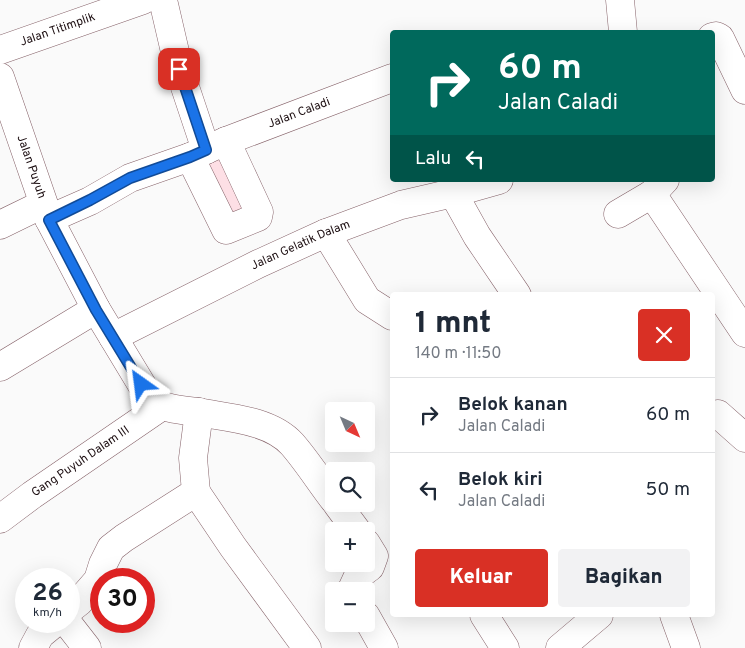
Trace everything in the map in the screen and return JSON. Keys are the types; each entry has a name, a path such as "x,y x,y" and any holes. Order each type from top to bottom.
{"street":[{"name":"Jalan Titimplik","path":"0,50 143,0"},
{"path":"163,0 179,69 207,149 225,229 227,230 258,217 259,212 207,149"},
{"path":"620,0 623,30"},
{"path":"716,38 744,85"},
{"name":"Jalan Puyuh","path":"0,77 46,212 96,310 151,400 162,406"},
{"name":"Jalan Caladi","path":"0,225 90,200 130,178 390,79"},
{"name":"Jalan Gelatik Dalam","path":"113,337 258,264 326,233 401,205 492,182"},
{"path":"618,214 658,187 745,333"},
{"path":"453,193 477,236 515,292"},
{"path":"240,224 258,264"},
{"path":"326,233 367,300 390,315"},
{"path":"0,367 96,310"},
{"path":"162,406 260,425 276,433 291,443 325,488"},
{"name":"Gang Puyuh Dalam III","path":"0,519 162,406"},
{"path":"199,412 193,458 196,492 233,547 307,648"},
{"path":"80,601 98,580 111,548 196,492"},
{"path":"343,512 351,522"},
{"path":"355,582 358,576 376,556"},
{"path":"485,617 505,648"},
{"path":"560,648 596,617"},
{"path":"675,617 686,648"},
{"path":"375,632 384,648"},
{"path":"33,648 42,633"},
{"path":"75,633 87,648"}],"shaded area":[{"path":"225,145 255,216 227,228 192,158"}],"route":[{"path":"141,384 96,310 49,220 130,178 206,150 179,69"}]}
